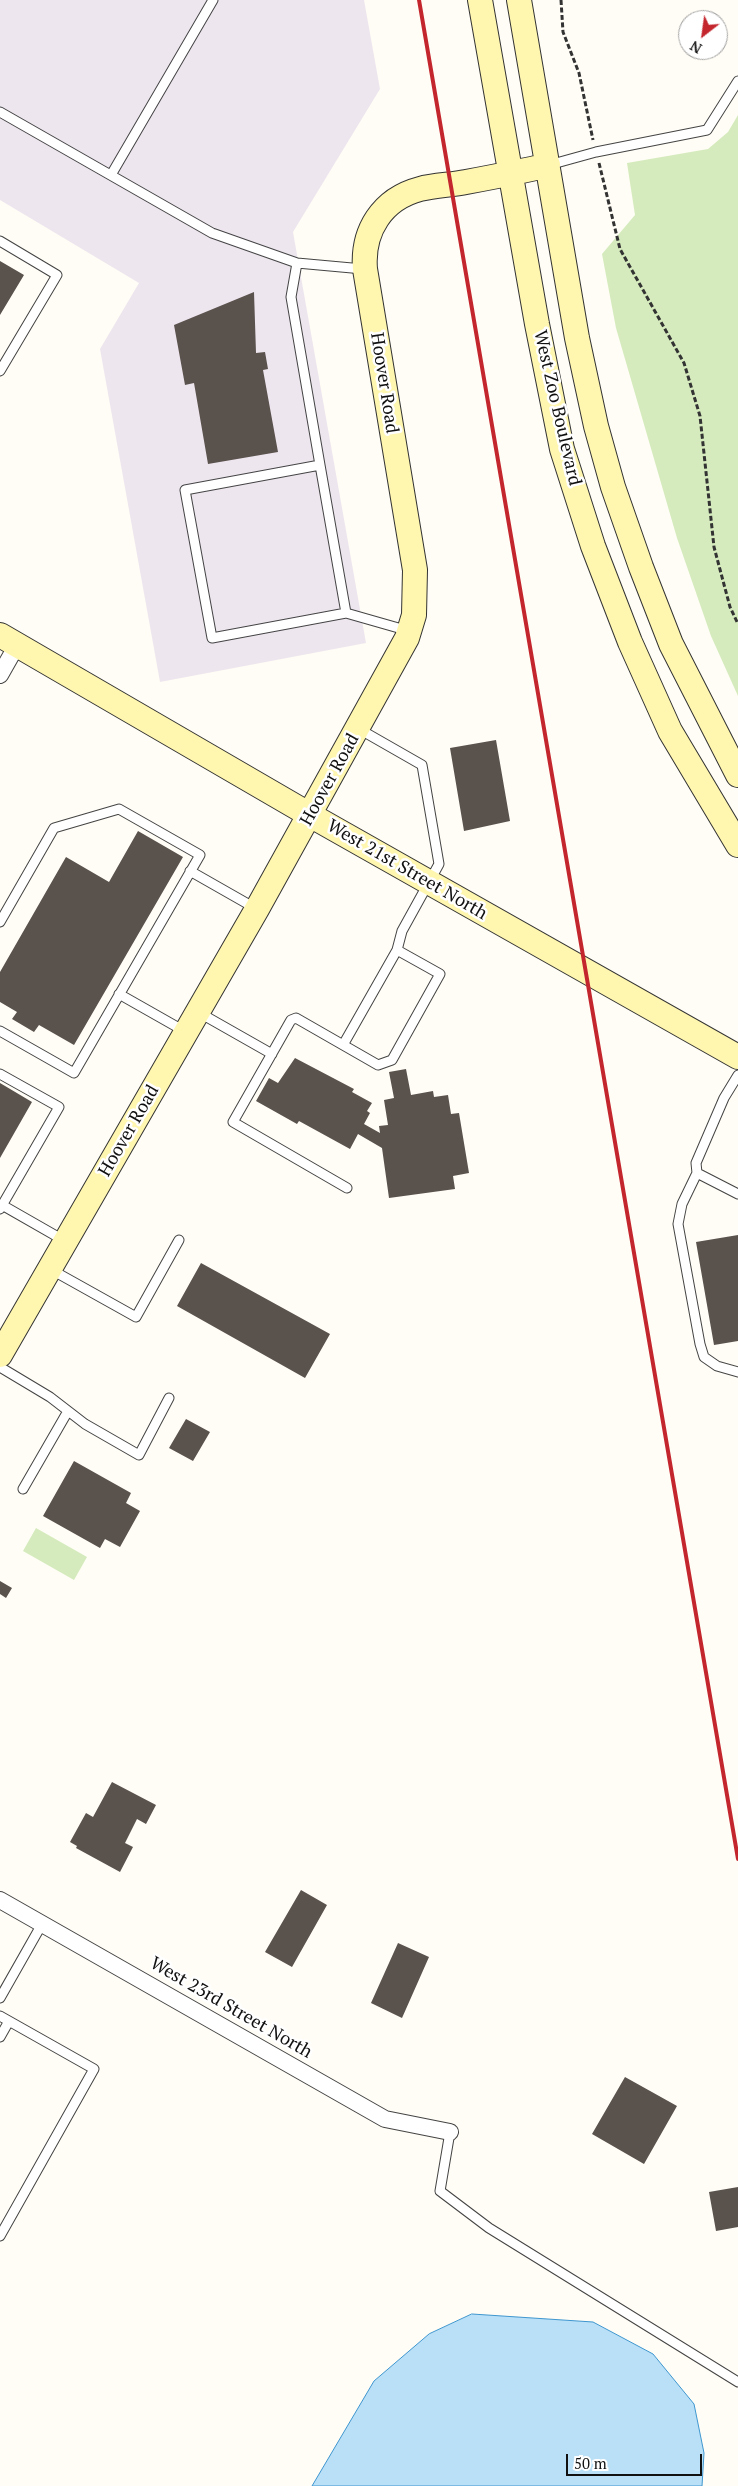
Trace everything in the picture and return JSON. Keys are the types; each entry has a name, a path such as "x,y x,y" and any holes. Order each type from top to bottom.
{"street":[{"name":"West Zoo Boulevard","path":"480,0 510,174 562,449 593,546 630,642 670,731 738,845"},
{"name":"West Zoo Boulevard","path":"519,0 577,338 596,426 613,487 640,567 671,644 738,775"},
{"name":"Hoover Road","path":"0,1355 359,729 398,658 409,631 416,594 415,570 365,269 365,245 370,228 379,214 403,195 421,188 439,187 548,165"},
{"path":"0,675 9,640"},
{"name":"West 21st Street North","path":"9,640 738,1061"},
{"name":"West 23rd Street North","path":"0,1900 385,2119 450,2132"}],"lane":[{"path":"111,175 213,0"},
{"path":"548,165 596,152 707,130 738,81"},
{"path":"0,112 212,233 296,263 365,269"},
{"path":"0,242 57,275 0,371"},
{"path":"296,263 290,297 346,613"},
{"path":"320,465 185,490 212,638 346,613 409,631"},
{"path":"343,1045 397,950 402,931 439,864 422,765 359,729"},
{"path":"0,922 54,828 119,808 200,855 74,1073 0,1031"},
{"path":"190,871 257,909"},
{"path":"347,1188 233,1122 291,1020 296,1018 378,1065 392,1060 440,974 397,950"},
{"path":"119,994 186,1032"},
{"path":"198,1012 272,1054"},
{"path":"738,1061 696,1163 697,1173 682,1204 678,1224 704,1357 717,1366 738,1372"},
{"path":"0,1074 59,1108 1,1207 66,1241"},
{"path":"697,1173 738,1194"},
{"path":"49,1269 136,1317 179,1240"},
{"path":"0,1367 50,1397 85,1424 139,1455 169,1398"},
{"path":"23,1489 68,1411"},
{"path":"0,1998 42,1924"},
{"path":"0,2016 94,2069 0,2236"},
{"path":"0,2037 9,2021"},
{"path":"450,2132 440,2191 489,2228 738,2382"}],"path":[{"path":"561,0 564,32 579,72 595,145"},
{"path":"599,164 620,249 684,363 690,381 700,416 714,547 730,607 738,624"}],"shaded area":[{"path":"0,0 364,0 380,89 293,232 366,643 160,682 100,349 139,283 0,200"}],"green space":[{"path":"738,115 738,696 711,636 677,538 616,328 602,254 635,215 627,163 708,149 728,132"},
{"path":"36,1528 87,1557 74,1580 23,1551"}],"water":[{"path":"472,2314 593,2322 653,2354 694,2404 704,2453 702,2486 312,2486 374,2381 429,2334"}],"building":[{"path":"0,261 24,275 0,315"},
{"path":"254,292 256,353 265,352 268,369 263,370 278,452 208,464 194,383 185,385 174,325"},
{"path":"496,740 510,821 464,831 450,748"},
{"path":"138,831 183,857 74,1045 39,1025 34,1032 12,1019 17,1012 0,1002 0,972 66,857 109,882"},
{"path":"295,1058 354,1089 352,1092 372,1103 367,1111 370,1113 364,1124 380,1133 379,1126 388,1125 384,1100 394,1098 389,1072 406,1069 411,1095 433,1091 434,1097 448,1095 451,1114 459,1113 469,1173 453,1176 455,1189 389,1198 382,1148 358,1134 350,1149 299,1121 297,1124 256,1101 269,1078 278,1083"},
{"path":"0,1083 32,1102 0,1158"},
{"path":"738,1235 738,1341 714,1345 696,1242"},
{"path":"201,1263 330,1334 305,1378 177,1306"},
{"path":"186,1419 210,1432 193,1461 169,1448"},
{"path":"74,1461 131,1493 126,1503 140,1511 120,1547 105,1539 100,1548 43,1516"},
{"path":"0,1581 12,1588 6,1598 0,1594"},
{"path":"112,1782 156,1805 146,1824 137,1819 125,1843 133,1847 120,1872 76,1848 77,1846 70,1842 86,1813 93,1817"},
{"path":"301,1890 327,1905 292,1967 265,1952"},
{"path":"398,1943 429,1957 402,2018 371,2003"},
{"path":"625,2077 677,2106 644,2164 592,2134"},
{"path":"738,2187 738,2227 716,2231 709,2192"}],"railway":[{"path":"419,0 738,1859"}]}
